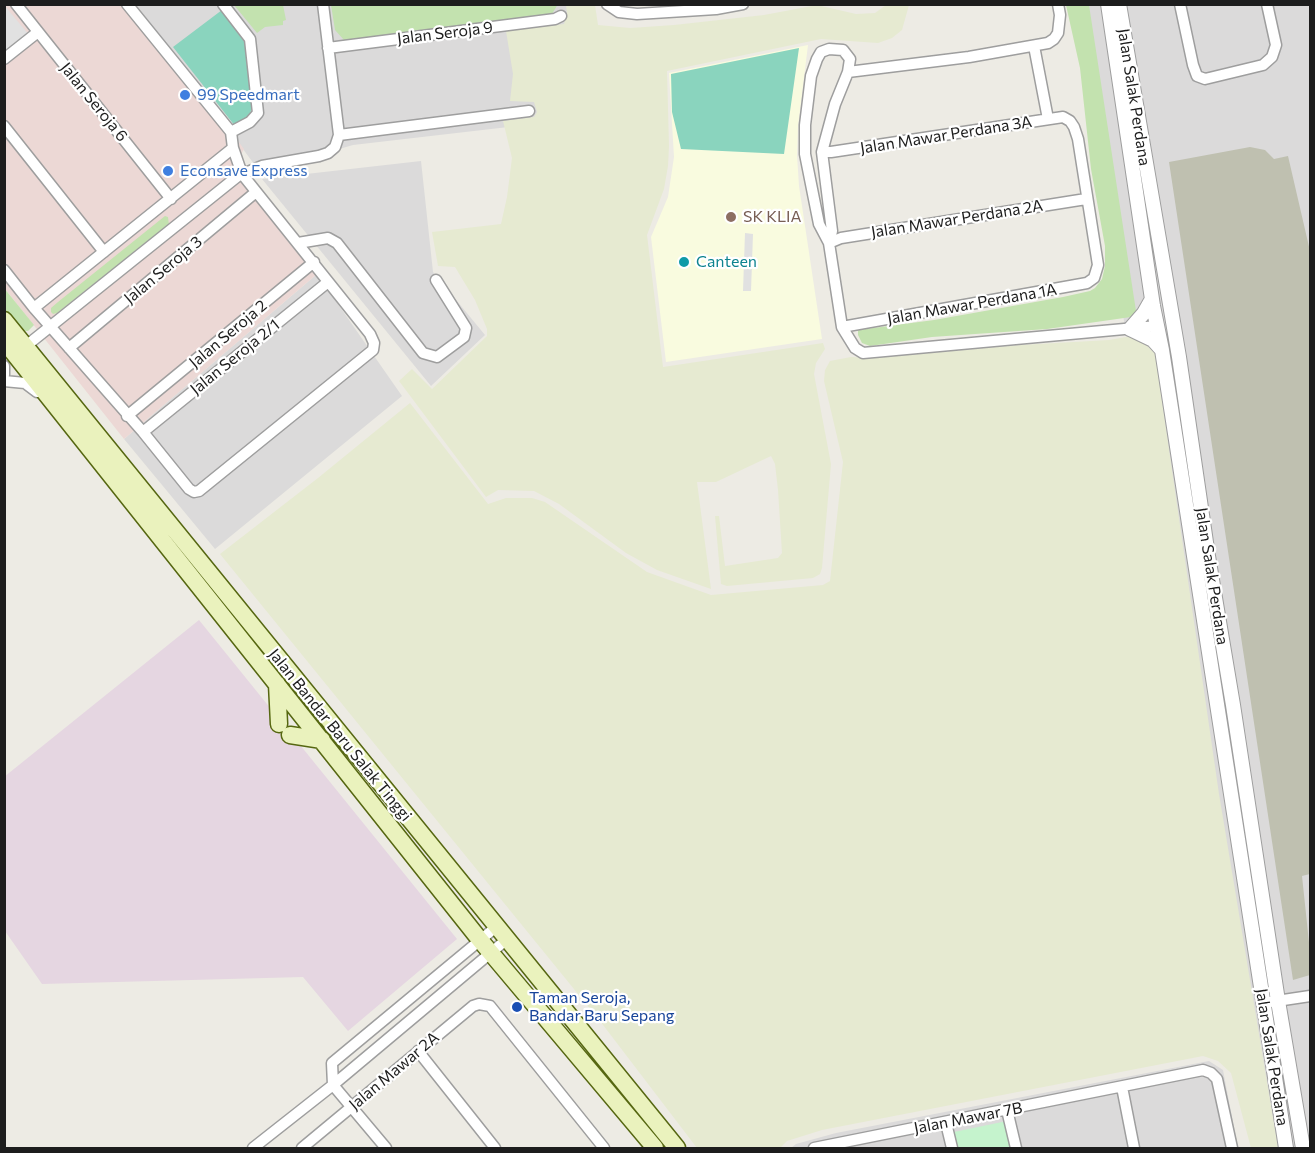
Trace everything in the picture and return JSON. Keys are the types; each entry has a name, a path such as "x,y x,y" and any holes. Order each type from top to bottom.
{"main road":[{"name":"Jalan Bandar Baru Salak Tinggi","path":"4,320 12,352 480,940 655,1149"},
{"name":"Jalan Bandar Baru Salak Tinggi","path":"12,352 501,933 677,1149"},
{"path":"277,684 284,729 322,740"}],"street":[{"name":"Jalan Seroja 6","path":"16,4 171,199"},
{"path":"4,270 34,308 143,432 189,489 194,492 199,491 373,350 374,343 370,334 242,174 233,148 231,132 127,4"},
{"path":"223,4 250,39 258,113 250,122 231,132"},
{"path":"4,375 12,352 50,326 226,185 242,174 262,166 328,153 335,147 339,135 323,4"},
{"path":"608,4 619,12 637,9 743,4"},
{"path":"848,72 969,57 1048,43 1058,33 1060,15 1058,4"},
{"name":"Jalan Salak Perdana","path":"1108,4 1204,628 1271,1002 1303,1149"},
{"name":"Jalan Salak Perdana","path":"1119,4 1220,624 1271,1002 1286,1149"},
{"path":"1180,4 1193,65 1197,76 1205,79 1263,65 1272,57 1276,45 1267,4"},
{"name":"Jalan Seroja 9","path":"328,48 555,19 561,16"},
{"path":"4,59 38,32"},
{"path":"1034,46 1048,119"},
{"path":"829,243 832,231 822,152 835,104 848,72 850,59 843,50 829,49 821,52 811,76 805,125 805,154 819,224 829,243 842,327 855,348 863,353 1130,329 1172,322"},
{"path":"339,135 529,111"},
{"name":"Jalan Mawar Perdana 3A","path":"822,152 843,151 1063,117 1074,127 1086,199"},
{"path":"4,126 104,252"},
{"path":"34,308 233,148"},
{"name":"Jalan Seroja 3","path":"69,348 256,192"},
{"name":"Jalan Mawar Perdana 2A","path":"829,243 841,238 1086,199"},
{"name":"Jalan Mawar Perdana 1A","path":"842,327 1087,284 1094,278 1098,265 1086,199"},
{"path":"298,243 328,238 337,243 423,353 437,357 464,337 466,328 436,280"},
{"name":"Jalan Seroja 2","path":"128,416 314,262"},
{"name":"Jalan Seroja 2/1","path":"143,432 328,282"},
{"path":"1130,329 1143,315 1152,299"},
{"path":"1130,329 1153,340 1162,350"},
{"path":"4,381 29,384 66,418"},
{"path":"1204,628 1220,624"},
{"path":"386,1149 333,1085 332,1063 480,940 501,933"},
{"path":"253,1149 491,953 501,933"},
{"path":"1271,1002 1311,996"},
{"name":"Jalan Mawar 2A","path":"302,1149 473,1006 480,1004 490,1006 604,1149"},
{"path":"418,1051 495,1149"},
{"name":"Jalan Mawar 7B","path":"814,1149 1203,1070 1211,1073 1217,1079 1232,1149"},
{"path":"1122,1088 1134,1149"},
{"path":"1007,1110 1016,1149"},
{"path":"946,1123 952,1149"}],"shaded area":[{"path":"4,5 30,36 4,56"},
{"path":"5,5 136,5 244,149 235,165 317,274 124,439 5,289"},
{"path":"136,5 572,5 586,118 353,145 260,172"},
{"path":"566,5 595,5 598,25 630,28 764,15 817,5 856,14 875,13 886,5 909,5 902,30 892,38 878,43 821,39 667,71 668,166 664,189 647,235 663,367 823,343 825,349 816,363 814,374 831,464 822,568 820,574 813,578 727,586 721,584 715,516 719,516 725,566 778,558 782,553 778,490 775,464 771,456 716,482 697,482 711,589 657,570 626,553 559,504 534,491 498,490 486,497 399,381 412,369 432,389 487,336 487,329 475,300 455,267 438,266 432,232 501,224 512,158 503,121 534,117 537,112 534,102 510,101 513,74 506,31 564,24 567,13"},
{"path":"1072,5 1310,5 1310,1148 1260,1148"},
{"name":"SK KLIA","path":"808,45 798,126 797,155 799,186 822,339 666,362 651,237 668,197 674,157 669,73"},
{"path":"1250,147 1265,150 1274,159 1288,156 1310,251 1310,874 1302,876 1310,952 1310,975 1293,980 1169,162"},
{"path":"421,161 433,272 485,335 431,386 262,179"},
{"path":"745,233 753,234 751,291 743,291"},
{"path":"317,274 402,396 215,549 124,439"},
{"path":"1137,337 1155,353 1219,794 1278,1148 1251,1148 1231,1073 1218,1061 1203,1056 822,1130 787,1141 780,1148 697,1148 600,1021 220,554 410,403 488,504 506,498 532,498 545,502 647,572 711,595 823,585 830,581 843,462 824,381 825,370 830,361 851,357 873,358"},
{"path":"199,620 457,939 348,1031 303,977 42,984 5,931 4,777"},
{"path":"1209,1061 1223,1070 1238,1148 791,1148 796,1144 836,1133"}],"green space":[{"path":"558,4 552,14 344,40 335,30 331,5"},
{"path":"234,5 283,5 286,20 283,21 283,25 265,27 257,33"},
{"path":"1066,5 1089,5 1136,311 1131,317 1047,329 932,337 870,346 862,343 858,330 934,320 1063,297 1090,291 1102,279 1105,266 1105,246 1091,169 1080,68"},
{"path":"222,10 245,43 250,84 252,105 250,115 235,126 173,47"},
{"path":"799,48 784,154 681,149 672,112 671,74"},
{"path":"165,216 168,217 169,225 57,313 51,312 51,308 58,302"},
{"path":"4,288 34,325 28,331 19,331 5,313"},
{"path":"1007,1121 1011,1148 958,1148 954,1132"}],"place":[{"name":"99 Speedmart","path":"185,95"},
{"name":"Econsave Express","path":"168,171"},
{"name":"SK KLIA","path":"731,217"},
{"name":"Canteen","path":"684,262"},
{"name":"Taman Seroja, Bandar Baru Sepang","path":"517,1007"}]}
